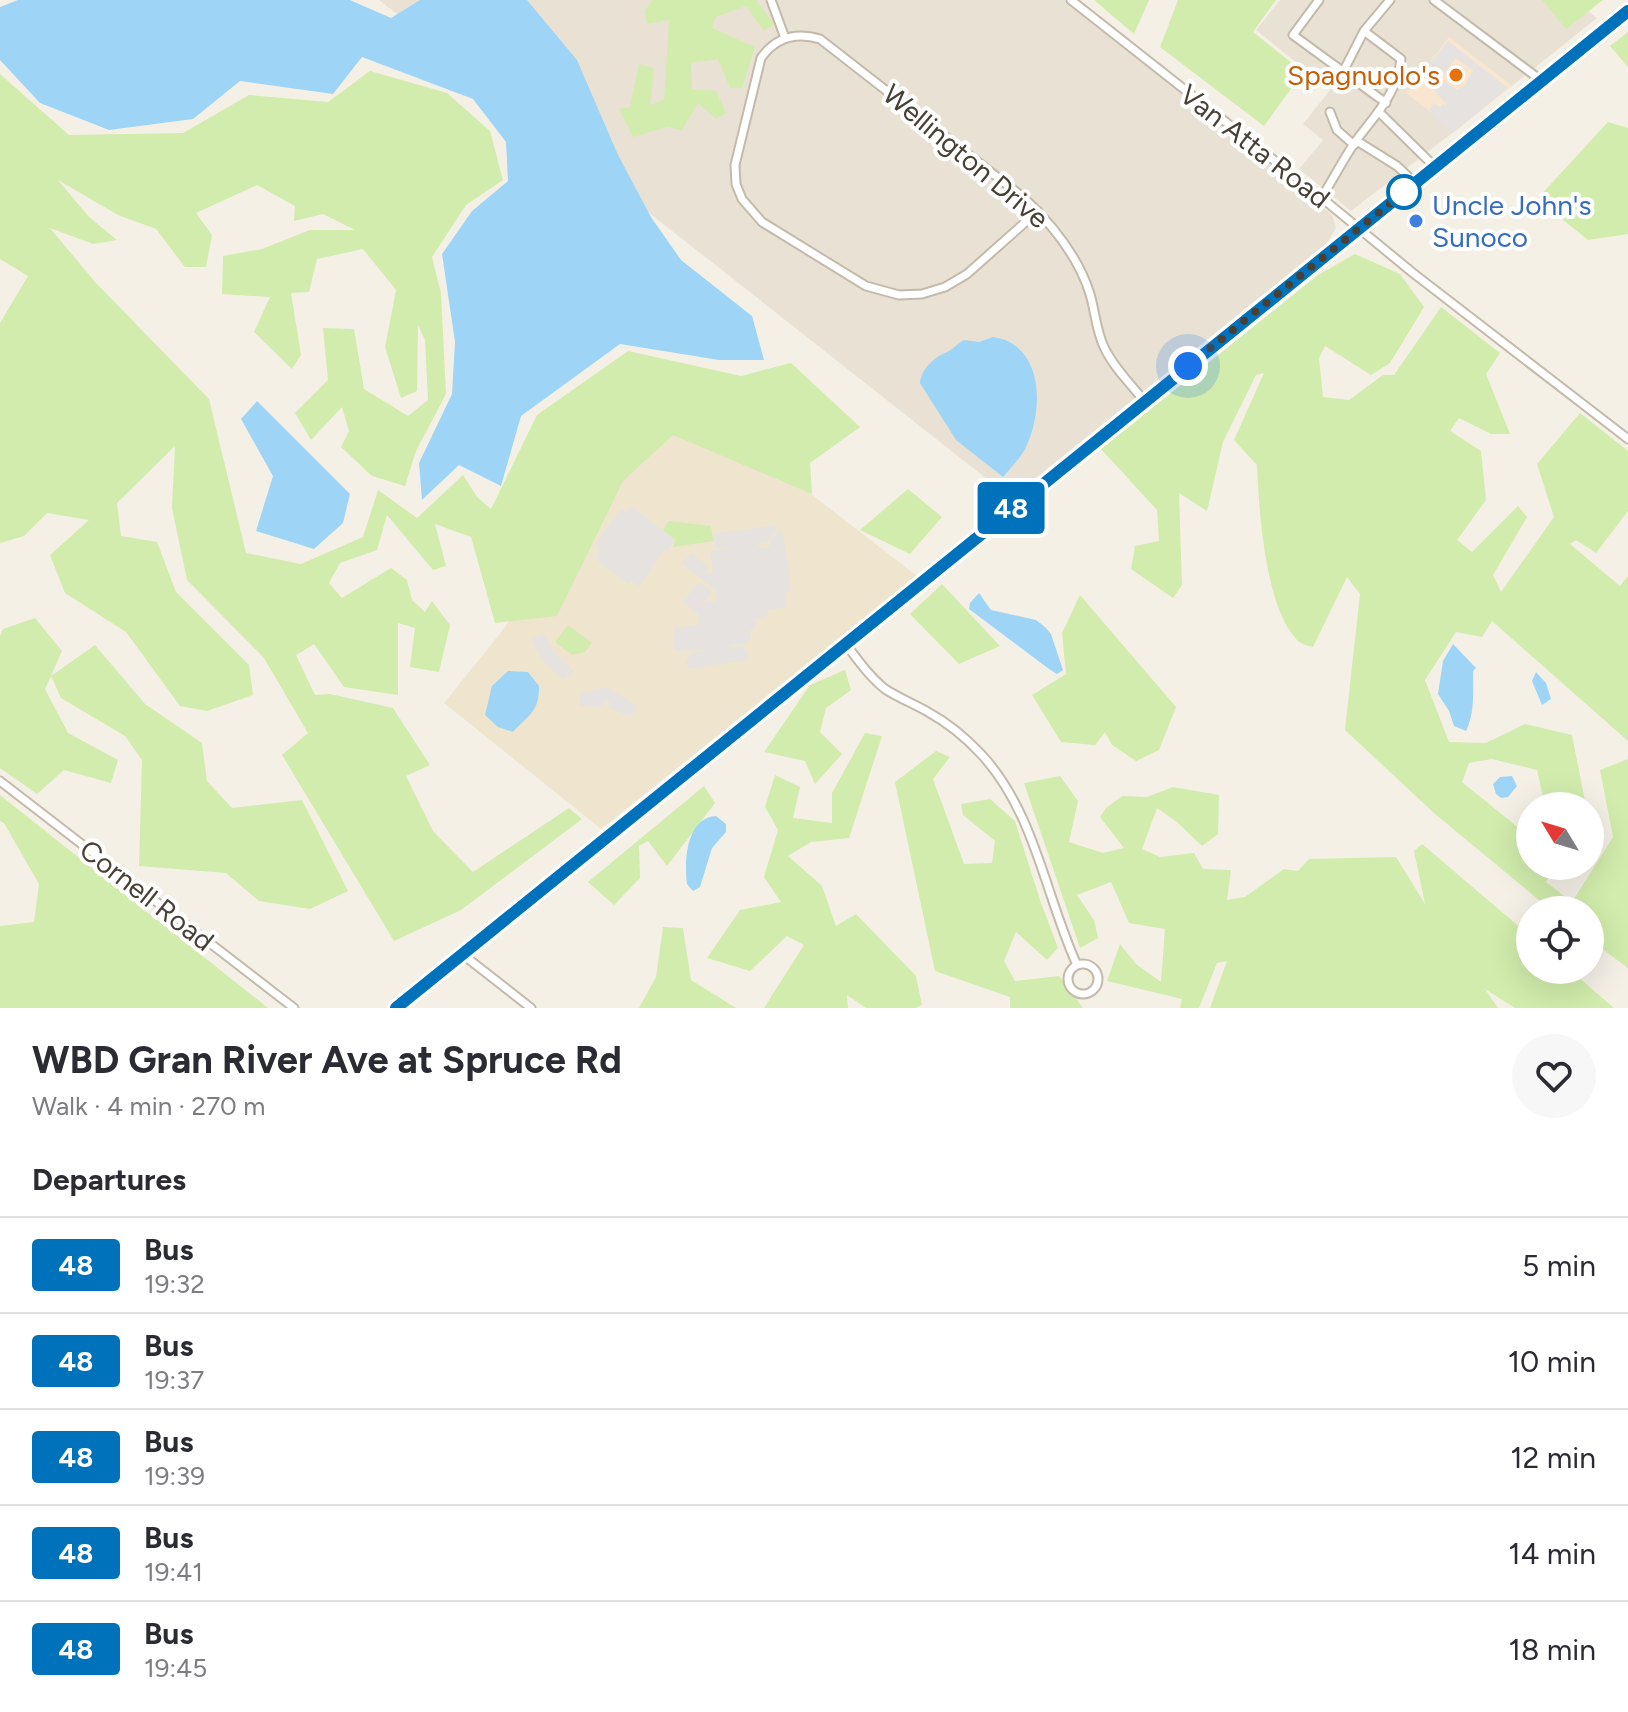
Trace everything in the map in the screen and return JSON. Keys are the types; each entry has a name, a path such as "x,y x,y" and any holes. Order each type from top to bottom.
{"main road":[{"path":"396,1008 1628,11"}],"street":[{"path":"771,0 785,38 767,50 757,67 735,165 736,184 742,199 762,222 866,286 906,295 938,290 967,274 1038,211"},
{"name":"Van Atta Road","path":"1071,0 1628,439"},
{"path":"1319,0 1293,35 1386,103"},
{"path":"1344,70 1364,31 1390,0"},
{"path":"1434,0 1542,81"},
{"path":"1322,197 1396,85 1401,59 1364,31"},
{"name":"Wellington Drive","path":"785,38 808,35 832,45 1038,211 1065,243 1079,268 1088,287 1107,353 1144,401"},
{"path":"1330,112 1337,130 1397,166 1415,183"},
{"path":"1380,113 1435,167"},
{"path":"845,643 872,678 961,735 1000,779 1015,803 1041,863 1054,911 1077,965"},
{"name":"Cornell Road","path":"0,781 294,1008"},
{"path":"462,954 531,1008"},
{"path":"1077,965 1090,965 1098,974 1097,985 1088,993 1077,993 1069,984 1069,972 1077,965"}],"shaded area":[{"path":"379,0 1064,0 1288,176 1332,215 1336,228 1327,243 1011,498"},
{"path":"1280,0 1573,0 1597,18 1512,86 1449,38 1455,131 1351,211 1299,169 1323,140 1303,124 1330,90 1256,30"},
{"path":"1449,37 1512,86 1455,131 1406,93"},
{"path":"1448,41 1508,88 1453,133 1429,110 1434,103 1439,107 1447,105 1427,82 1436,71 1428,65","holes":["1456,58 1473,70 1465,85 1457,90 1440,78"]},
{"path":"678,391 917,576 601,829 444,703 502,631"},
{"path":"632,506 675,540 668,551 664,550 639,586 632,581 628,584 597,561 599,548 595,544 621,509 626,513"},
{"path":"776,525 769,541 758,544 760,548 770,547 778,531 783,531 791,591 785,593 786,608 768,609 767,616 755,619 755,628 749,630 751,639 743,644 730,645 743,646 748,653 747,660 688,669 686,663 691,653 707,650 674,651 674,628 699,625 698,614 683,602 698,582 712,591 704,603 717,601 716,590 681,563 691,553 709,567 706,573 711,574 710,551 731,548 717,548 713,534"},
{"path":"544,634 553,650 570,667 567,672 574,671 563,680 542,660 533,644 532,638"},
{"path":"607,687 637,706 634,712 628,716 608,707 611,702 607,700 601,707 579,706 581,693"}],"green space":[{"path":"652,0 756,0 774,24 764,31 746,6 716,17 712,28 755,47 742,88 730,88 718,59 691,63 692,89 716,91 726,113 716,119 698,103 682,130 667,127 633,137 619,109 630,107 639,64 654,68 650,105 664,100 669,20 647,24 645,11"},
{"path":"1094,0 1149,0 1134,34"},
{"path":"1178,0 1276,0 1253,32 1303,72 1264,126 1160,47"},
{"path":"1542,0 1603,0 1566,29"},
{"path":"1628,32 1628,67 1610,46"},
{"path":"370,71 447,93 490,131 503,180 466,205 432,257 441,293 446,394 416,451 405,486 372,476 341,447 349,431 342,407 311,440 295,413 328,380 323,328 354,329 364,389 408,416 428,400 425,340 418,325 417,391 401,398 385,347 396,290 363,249 317,259 309,292 291,293 301,355 292,369 254,332 270,297 222,294 223,256 262,249 310,230 355,230 323,214 294,221 295,206 257,185 196,213 212,235 206,267 185,267 156,229 118,215 58,180 89,217 117,240 93,244 50,228 96,283 209,399 246,553 301,564 363,537 378,490 417,518 463,475 477,497 491,509 537,415 628,351 741,376 791,363 860,427 810,463 812,494 673,435 623,481 557,616 495,623 471,537 435,524 446,566 433,570 387,515 377,550 340,563 329,583 342,598 391,568 407,580 412,600 425,612 432,601 450,625 439,672 410,667 415,628 398,623 398,695 344,687 314,644 296,655 315,695 330,694 393,708 430,765 406,776 433,831 473,872 569,808 582,819 461,910 394,941 282,755 308,733 264,658 187,580 172,508 175,446 117,503 121,536 157,542 176,592 249,665 253,695 207,711 180,706 126,632 65,593 50,555 89,520 47,513 24,536 0,543 0,323 28,276 0,259 0,74 69,135 183,133 249,95 328,102"},
{"path":"1608,122 1628,128 1628,234 1588,240 1537,199"},
{"path":"1355,254 1400,274 1424,307 1390,363 1371,375 1325,346 1319,358 1323,397 1349,400 1383,375 1394,375 1441,307 1500,353 1486,374 1510,434 1491,434 1459,418 1450,431 1481,451 1486,500 1457,540 1472,552 1518,506 1527,517 1493,575 1501,592 1554,517 1537,464 1580,413 1628,451 1628,511 1596,553 1576,540 1570,544 1620,586 1628,576 1628,741 1492,621 1482,637 1456,632 1425,680 1449,742 1486,743 1525,724 1572,735 1583,792 1542,792 1537,770 1492,759 1469,763 1462,782 1516,826 1516,880 1547,880 1564,896 1534,896 1435,814 1345,730 1360,594 1347,577 1313,647 1297,640 1286,625 1266,557 1257,465 1234,440 1264,373 1256,375 1223,442 1207,511 1179,493 1182,585 1173,598 1131,569 1135,546 1159,541 1157,510 1101,449 1318,275"},
{"path":"908,489 942,517 910,554 860,530"},
{"path":"669,521 711,526 713,541 673,547 675,540 663,530"},
{"path":"942,584 1000,646 959,664 910,614"},
{"path":"1080,595 1176,707 1159,750 1136,761 1112,745 1105,732 1095,745 1061,742 1032,695 1066,674 1062,633"},
{"path":"35,618 62,651 45,689 68,733 118,760 111,783 64,770 37,794 0,768 0,636 3,629"},
{"path":"568,625 592,643 585,652 572,655 555,642"},
{"path":"95,645 145,704 202,743 207,781 232,808 302,800 348,891 310,909 259,901 226,873 139,866 142,760 125,736 61,698 51,676"},
{"path":"845,670 851,690 826,708 820,732 842,754 815,784 805,761 764,752 810,685"},
{"path":"865,733 882,736 849,838 811,842 788,856 822,886 836,926 856,914 916,976 922,1005 915,1008 866,1008 847,995 848,1008 764,1008 804,945 787,936 750,971 707,958 740,910 781,902 764,877 778,830 765,807 775,775 800,787 793,818 832,823 832,793"},
{"path":"936,751 950,757 933,779 964,864 992,863 995,841 963,815 961,804 990,799 1015,821 1058,948 1047,960 1016,932 1004,961 1015,981 1059,976 1083,1008 1010,1008 1010,997 935,971 895,782"},
{"path":"1628,759 1628,968 1604,950 1604,896 1576,896 1586,880 1604,880 1604,851 1613,837 1600,770"},
{"path":"1060,776 1078,801 1069,842 1103,853 1124,848 1100,817 1122,796 1147,797 1173,787 1219,795 1218,834 1202,846 1157,808 1142,849 1160,857 1194,853 1203,869 1231,870 1227,900 1245,897 1284,869 1298,871 1309,859 1396,857 1425,904 1414,851 1422,844 1516,924 1516,984 1586,984 1614,1008 1515,1008 1485,989 1498,1008 1210,1008 1227,961 1217,963 1199,1008 1180,1008 1182,999 1107,981 1120,944 1136,964 1161,982 1165,929 1129,923 1111,882 1077,895 1094,920 1098,938 1080,948 1024,783"},
{"path":"704,786 715,803 667,866 648,841 639,846 640,878 614,905 588,882"},
{"path":"0,795 268,1008 0,1008 0,926 34,922 39,884 0,821"},
{"path":"663,927 683,928 691,980 736,1008 639,1008 656,977"}],"water":[{"path":"18,0 350,0 391,18 420,0 527,0 577,60 618,155 651,217 681,260 752,316 764,360 719,360 620,344 521,416 501,486 459,465 422,500 419,463 452,394 455,342 442,254 472,211 508,181 506,142 473,99 362,57 333,94 240,81 193,119 109,130 40,103 0,60 0,7"},
{"path":"993,337 1010,342 1022,352 1031,365 1037,398 1036,415 1026,447 1003,477 956,440 920,383 930,363 962,341 979,342"},
{"path":"257,401 350,494 343,523 314,549 256,531 273,476 241,419"},
{"path":"979,593 991,610 1036,620 1045,627 1051,634 1063,670 1057,674 1049,669 969,609"},
{"path":"1453,644 1476,668 1473,671 1472,709 1466,731 1454,726 1438,694 1443,661"},
{"path":"508,671 528,672 539,686 535,708 513,732 498,727 485,715 492,686"},
{"path":"1536,672 1546,683 1551,699 1542,705 1532,681"},
{"path":"1512,776 1517,786 1508,797 1501,798 1493,784 1500,777"},
{"path":"716,816 726,824 726,832 712,848 700,887 693,891 687,884 686,875 689,842 698,824"}],"bus line":[{"name":"48","path":"396,1008 1628,11"}],"place":[{"name":"Spagnuolo's","path":"1456,75"},
{"name":"Uncle John's Sunoco","path":"1416,221"}],"route":[{"path":"1188,366 1408,189 1404,192"}]}
